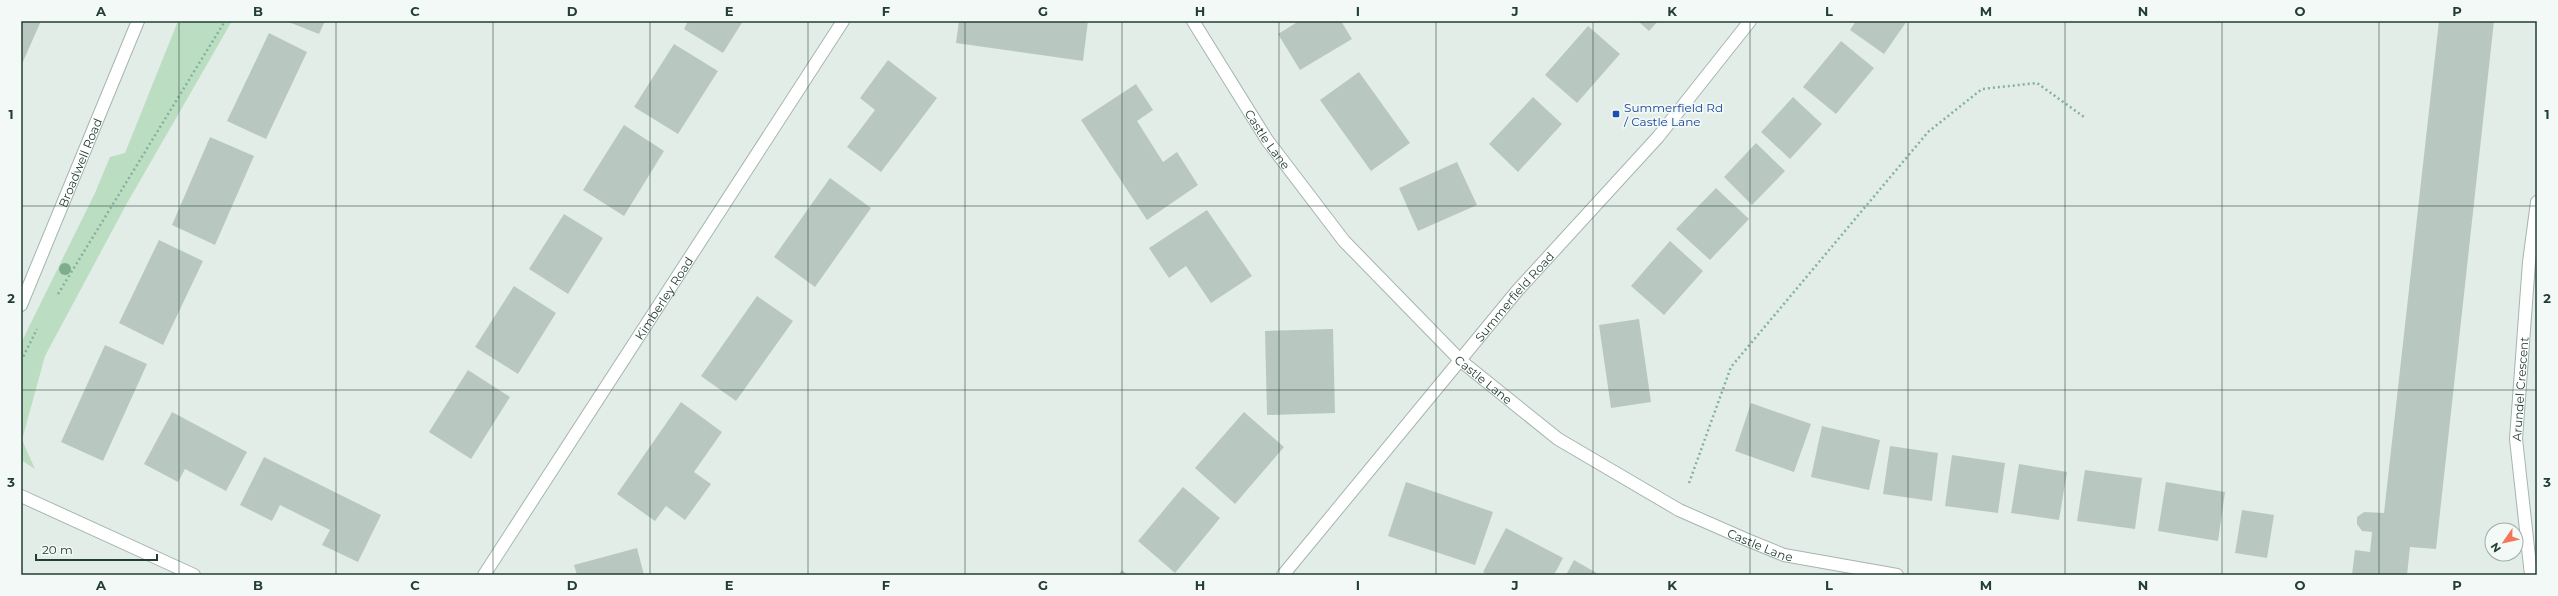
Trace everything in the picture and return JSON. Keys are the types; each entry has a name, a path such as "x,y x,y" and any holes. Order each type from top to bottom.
{"street":[{"name":"Broadwell Road","path":"21,305 138,21"},
{"name":"Kimberley Road","path":"484,575 843,21"},
{"name":"Castle Lane","path":"1193,21 1267,140 1344,241 1461,361 1558,439 1679,510 1784,555 1897,575"},
{"name":"Summerfield Road","path":"1283,575 1518,291 1658,137 1750,21"},
{"name":"Arundel Crescent","path":"2531,575 2516,439 2529,262 2537,202"},
{"path":"21,496 194,575"}],"path":[{"path":"55,299 225,21"},
{"path":"1679,510 1732,366 1928,132 1982,89 2037,83 2084,117"},
{"path":"21,361 38,326"}],"green space":[{"path":"178,21 232,21 126,205 45,356 22,440 35,469 21,460 21,343 95,193 110,157 125,153"}],"building":[{"path":"21,21 41,21 21,66"},
{"path":"286,21 325,21 319,34"},
{"path":"688,21 743,21 723,53 684,29"},
{"path":"959,21 1088,21 1083,61 956,43"},
{"path":"1299,21 1341,21 1352,39 1300,70 1278,34"},
{"path":"1638,21 1658,21 1649,31"},
{"path":"1856,21 1907,21 1884,54 1850,30"},
{"path":"2439,21 2494,21 2436,549 2410,547 2407,575 2352,575 2355,550 2370,552 2372,532 2362,531 2357,524 2357,517 2364,512 2384,513"},
{"path":"1588,26 1620,54 1577,103 1545,75"},
{"path":"269,33 307,52 266,139 227,121"},
{"path":"1841,41 1874,68 1836,114 1803,87"},
{"path":"674,44 718,71 678,134 634,107"},
{"path":"888,60 937,98 881,172 847,147 875,110 860,98"},
{"path":"1359,72 1410,143 1371,171 1320,100"},
{"path":"1136,84 1153,110 1137,121 1163,162 1177,152 1198,185 1147,220 1081,120"},
{"path":"1533,97 1562,124 1518,172 1489,144"},
{"path":"1793,97 1822,124 1790,159 1761,132"},
{"path":"624,125 664,151 624,216 583,190"},
{"path":"210,137 254,156 215,245 172,225"},
{"path":"1756,143 1785,171 1752,205 1724,177"},
{"path":"1457,162 1477,205 1418,231 1399,188"},
{"path":"830,178 871,208 815,287 774,257"},
{"path":"1716,188 1749,219 1710,260 1676,229"},
{"path":"1207,210 1252,276 1211,303 1186,266 1169,278 1149,248"},
{"path":"564,214 603,238 568,294 529,269"},
{"path":"159,240 203,261 163,345 119,323"},
{"path":"1670,241 1703,271 1664,315 1631,286"},
{"path":"514,286 556,313 518,374 475,347"},
{"path":"757,296 793,321 736,401 701,376"},
{"path":"1639,319 1651,402 1611,408 1599,325"},
{"path":"1333,329 1335,413 1267,415 1265,331"},
{"path":"105,345 147,364 103,461 61,442"},
{"path":"468,370 510,397 471,459 429,432"},
{"path":"681,402 722,432 694,472 711,484 685,520 666,506 655,521 617,494"},
{"path":"1751,403 1811,424 1794,472 1735,451"},
{"path":"172,412 247,452 226,491 185,469 178,482 144,464"},
{"path":"1244,412 1284,447 1235,504 1195,468"},
{"path":"1822,426 1880,440 1869,490 1811,477"},
{"path":"1890,446 1938,453 1932,501 1883,494"},
{"path":"1952,455 2005,463 1998,513 1945,506"},
{"path":"264,457 381,515 358,562 322,545 330,530 280,505 272,521 240,505"},
{"path":"2019,464 2067,472 2059,520 2011,513"},
{"path":"2085,470 2142,478 2135,529 2077,521"},
{"path":"1406,482 1493,512 1475,565 1388,536"},
{"path":"2166,482 2225,492 2218,541 2158,531"},
{"path":"1183,487 1220,518 1175,573 1138,541"},
{"path":"2242,510 2274,515 2267,558 2235,553"},
{"path":"1506,528 1563,558 1554,575 1488,575 1483,572"},
{"path":"637,548 644,575 577,575 574,565"},
{"path":"1574,560 1600,575 1566,575"},
{"path":"1122,570 1128,575 1118,575"}],"place":[{"name":"Summerfield Rd / Castle Lane","path":"1616,114"}]}
